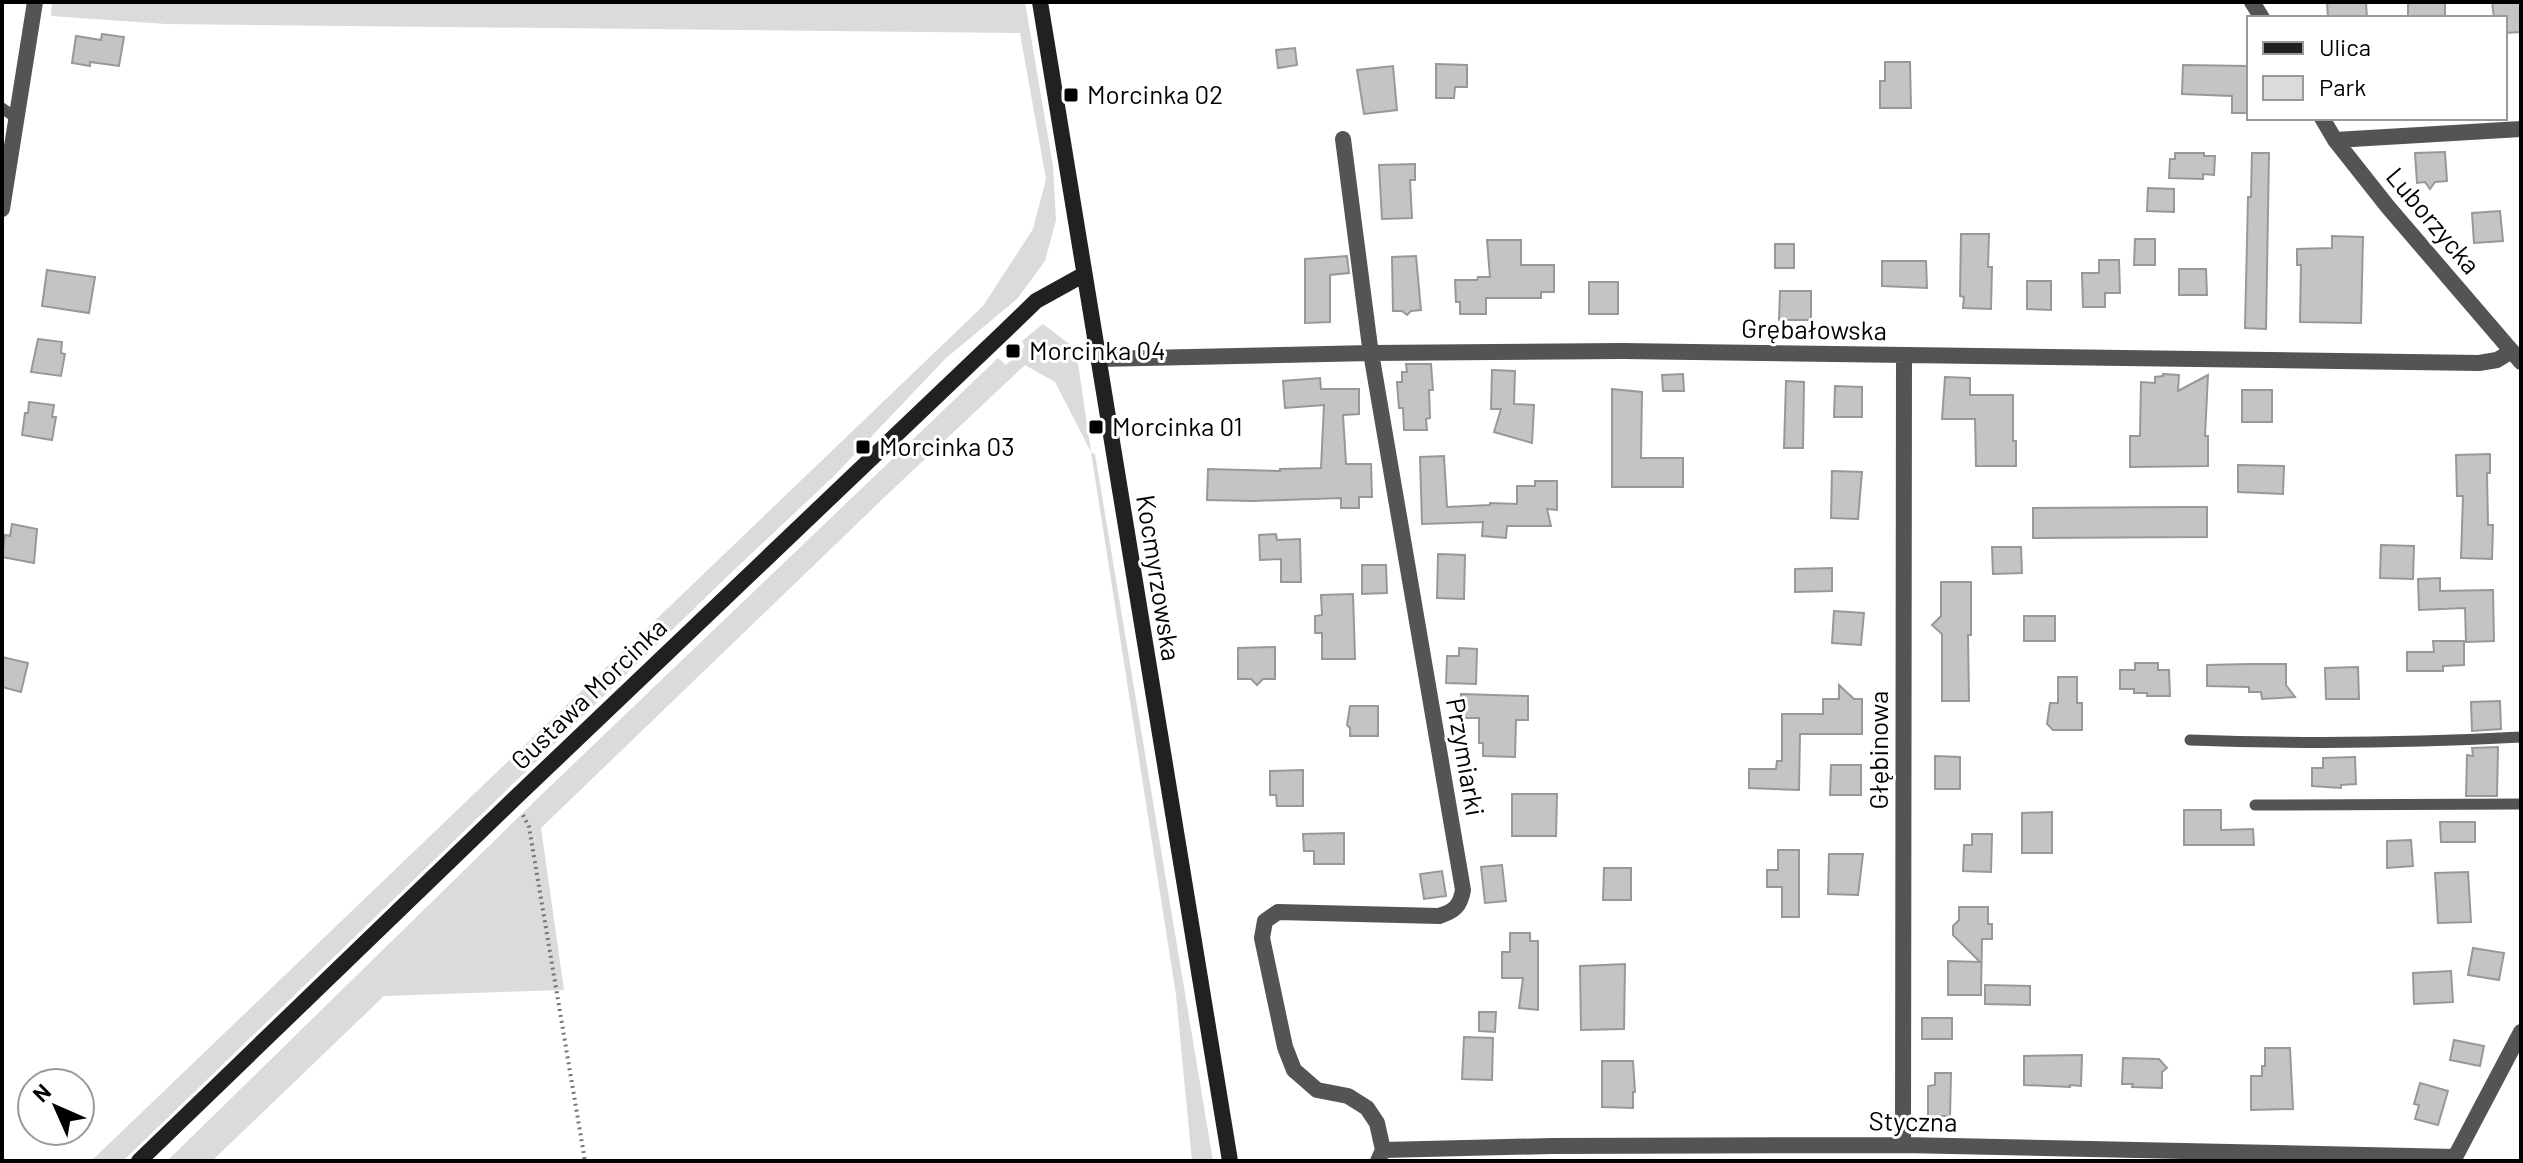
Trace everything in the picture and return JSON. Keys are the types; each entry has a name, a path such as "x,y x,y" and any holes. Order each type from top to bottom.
{"street":[{"path":"2,209 35,2"},
{"name":"Kocmyrzowska","path":"1040,2 1230,1161"},
{"name":"Luborzycka","path":"2323,120 2335,140 2388,207 2516,357"},
{"path":"2335,140 2521,129"},
{"name":"Przymiarki","path":"1343,139 1371,353 1463,890 1461,903 1453,912 1439,916 1278,912 1265,921 1262,938 1285,1047 1294,1070 1317,1090 1348,1096 1367,1108 1377,1123 1381,1155"},
{"name":"Gustawa Morcinka","path":"139,1161 1036,301 1083,275"},
{"name":"Grębałowska","path":"1098,359 1623,351 2479,363 2516,357"},
{"name":"Głębinowa","path":"1903,1145 1904,355"},
{"path":"2454,1159 2520,1036"},
{"name":"Styczna","path":"1381,1155 1903,1145 2454,1159"}],"lane":[{"path":"2,108 16,118"},
{"path":"2190,740 2282,743 2521,737"},
{"path":"2255,805 2521,804"}],"path":[{"path":"514,799 529,827 585,1161"}],"green space":[{"path":"52,2 1025,2 1053,166 1056,220 1045,261 1017,299 945,359 834,476 123,1161 91,1161 983,306 1033,229 1046,179 1020,33 166,24 51,16"},
{"path":"1043,324 1076,349 1091,452 1055,382 1025,365 541,828 564,990 384,996 212,1161 167,1161 538,798 998,358 1006,365 1025,347 1022,341"},
{"path":"1091,452 1095,454 1213,1161 1192,1161 1176,995"}],"building":[{"path":"2327,2 2366,2 2367,16 2328,16"},
{"path":"2408,2 2445,2 2445,16 2408,16"},
{"path":"2492,2 2521,2 2521,32 2507,33 2507,16 2494,16"},
{"path":"102,34 124,37 119,66 72,63 76,36 101,40"},
{"path":"1295,48 1297,65 1278,68 1276,50"},
{"path":"1885,62 1910,62 1911,108 1880,108 1880,81 1885,81"},
{"path":"1436,64 1467,65 1467,87 1455,87 1454,98 1436,98"},
{"path":"2183,65 2247,66 2247,113 2232,113 2232,96 2182,94"},
{"path":"1393,66 1397,110 1364,114 1357,70"},
{"path":"2445,152 2447,181 2435,182 2430,189 2425,182 2417,183 2415,153"},
{"path":"2175,153 2215,156 2214,175 2203,174 2203,179 2169,178 2170,159 2175,159"},
{"path":"2252,153 2269,153 2266,329 2245,328"},
{"path":"1415,164 1415,180 1410,180 1412,218 1382,219 1379,165"},
{"path":"2148,188 2174,189 2174,212 2147,211"},
{"path":"2500,211 2503,241 2474,243 2472,213"},
{"path":"1961,234 1989,234 1991,309 1963,308 1964,297 1960,296"},
{"path":"2332,236 2363,237 2361,323 2300,322 2301,265 2297,265 2297,249 2332,248"},
{"path":"2135,239 2155,239 2155,265 2134,265"},
{"path":"1487,240 1521,240 1521,265 1554,265 1554,292 1541,292 1541,298 1486,298 1486,314 1460,314 1455,280 1490,277"},
{"path":"1775,244 1794,244 1794,268 1775,268"},
{"path":"1347,256 1349,273 1330,275 1330,322 1305,323 1305,259"},
{"path":"1416,256 1421,310 1411,311 1407,315 1402,311 1393,311 1392,257"},
{"path":"2099,260 2119,260 2120,293 2105,293 2105,307 2083,307 2082,273 2099,273"},
{"path":"1882,261 1926,261 1927,288 1882,286"},
{"path":"2179,269 2206,269 2207,295 2179,295"},
{"path":"47,270 95,277 89,313 42,306"},
{"path":"2027,281 2051,281 2051,310 2027,309"},
{"path":"1589,282 1618,282 1618,314 1589,314"},
{"path":"1780,291 1811,291 1811,320 1779,320"},
{"path":"38,339 62,342 61,353 65,354 61,376 31,372"},
{"path":"1406,364 1431,364 1433,390 1429,390 1427,430 1404,430 1397,382 1402,382 1402,372 1407,372"},
{"path":"1492,370 1515,371 1514,404 1534,405 1532,443 1494,432 1501,409 1491,409"},
{"path":"1683,374 1684,391 1663,391 1662,375"},
{"path":"2179,375 2178,391 2208,375 2205,436 2208,436 2208,466 2130,467 2130,436 2140,436 2141,382 2155,383 2155,377"},
{"path":"1945,377 1970,378 1970,395 2013,395 2016,466 1976,466 1975,419 1942,419"},
{"path":"1320,378 1321,389 1359,389 1359,414 1343,415 1346,464 1371,464 1372,497 1359,497 1359,508 1341,508 1341,498 1207,500 1208,469 1280,471 1321,468 1324,405 1285,408 1283,381"},
{"path":"1786,381 1804,382 1803,448 1784,448"},
{"path":"1835,386 1862,387 1862,417 1834,417"},
{"path":"1612,389 1642,392 1641,458 1683,458 1683,487 1612,487"},
{"path":"2242,390 2272,390 2272,422 2242,422"},
{"path":"29,402 54,405 52,417 56,417 52,440 22,435"},
{"path":"2490,454 2490,473 2487,473 2488,525 2493,525 2492,559 2461,558 2463,496 2457,496 2456,455"},
{"path":"1444,456 1447,507 1517,504 1517,486 1535,486 1535,481 1557,481 1557,510 1547,509 1551,526 1507,526 1506,538 1482,536 1483,522 1422,524 1420,457"},
{"path":"2238,465 2284,466 2283,494 2238,492"},
{"path":"1832,471 1862,472 1858,519 1831,518"},
{"path":"2207,507 2207,537 2033,538 2033,508"},
{"path":"12,524 37,529 34,563 2,557 5,535 10,536"},
{"path":"1276,534 1277,540 1300,539 1301,582 1281,582 1281,559 1260,560 1259,535"},
{"path":"2381,545 2414,546 2413,579 2380,578"},
{"path":"1992,547 2021,547 2022,573 1993,574"},
{"path":"1438,554 1465,555 1464,599 1437,598"},
{"path":"1362,565 1386,565 1387,593 1362,594"},
{"path":"1832,568 1832,591 1795,592 1795,569"},
{"path":"2440,578 2440,591 2493,590 2494,641 2466,642 2465,608 2419,610 2418,579"},
{"path":"1941,582 1971,582 1969,701 1942,701 1942,634 1932,625 1941,616"},
{"path":"1353,594 1355,659 1322,659 1322,633 1315,633 1315,616 1322,615 1321,595"},
{"path":"1834,611 1864,613 1861,645 1832,643"},
{"path":"2024,616 2055,616 2055,641 2024,641"},
{"path":"2433,641 2464,641 2464,665 2443,666 2443,671 2407,671 2407,652 2434,652"},
{"path":"1275,647 1275,679 1263,679 1257,685 1251,679 1238,679 1238,648"},
{"path":"1459,648 1477,649 1476,684 1446,683 1447,656 1459,656"},
{"path":"2,657 28,663 21,692 2,687"},
{"path":"2135,663 2158,663 2158,670 2169,670 2170,696 2147,696 2147,693 2134,693 2134,689 2120,689 2120,670 2135,670"},
{"path":"2286,664 2286,685 2295,697 2262,699 2261,692 2249,692 2249,687 2207,686 2207,665"},
{"path":"2358,667 2359,699 2326,699 2325,668"},
{"path":"2058,677 2077,677 2077,703 2082,703 2082,730 2053,730 2047,724 2050,703 2058,703"},
{"path":"1839,685 1854,699 1862,699 1862,734 1800,734 1799,790 1749,788 1749,769 1776,769 1777,761 1782,761 1782,714 1823,714 1823,699 1839,699"},
{"path":"1461,694 1528,696 1528,720 1516,720 1515,757 1483,756 1483,743 1479,743 1479,718 1460,718"},
{"path":"2500,701 2501,729 2472,731 2471,702"},
{"path":"1350,706 1378,706 1378,736 1350,736 1347,725"},
{"path":"2498,747 2497,796 2466,796 2467,755 2473,756 2472,748"},
{"path":"1935,756 1960,757 1960,789 1935,789"},
{"path":"2355,757 2356,784 2341,785 2341,788 2312,786 2312,768 2323,768 2323,758"},
{"path":"1831,765 1861,765 1861,795 1830,795"},
{"path":"1303,770 1303,806 1277,806 1276,795 1270,795 1270,771"},
{"path":"1512,794 1557,794 1556,836 1512,836"},
{"path":"2184,810 2221,810 2221,830 2253,829 2254,845 2184,845"},
{"path":"2052,812 2052,853 2022,853 2022,813"},
{"path":"2440,822 2475,822 2475,842 2441,842"},
{"path":"1344,833 1344,864 1314,864 1314,851 1304,851 1303,834"},
{"path":"1972,834 1992,834 1991,872 1963,871 1964,845 1972,845"},
{"path":"2411,840 2413,866 2387,868 2387,841"},
{"path":"1778,850 1799,850 1799,917 1782,917 1782,887 1767,887 1767,870 1778,870"},
{"path":"1829,854 1863,854 1858,895 1828,894"},
{"path":"1502,865 1506,901 1485,903 1481,867"},
{"path":"1604,868 1631,868 1631,900 1603,900"},
{"path":"1442,871 1446,896 1424,899 1420,874"},
{"path":"2468,872 2471,922 2438,923 2435,873"},
{"path":"1959,907 1988,907 1992,939 1982,939 1981,995 1948,995 1948,961 1980,962 1953,935 1953,926 1959,920"},
{"path":"1510,933 1530,933 1530,941 1538,941 1538,1010 1519,1008 1523,978 1502,978 1502,952 1510,952"},
{"path":"2473,948 2504,953 2499,980 2468,975"},
{"path":"1625,964 1624,1029 1581,1030 1580,966"},
{"path":"2451,971 2453,1002 2414,1004 2413,973"},
{"path":"1985,985 2030,986 2030,1005 1985,1004"},
{"path":"1479,1012 1496,1012 1495,1032 1479,1031"},
{"path":"1922,1018 1952,1018 1952,1039 1922,1039"},
{"path":"1464,1037 1493,1038 1492,1080 1462,1079"},
{"path":"2454,1040 2484,1046 2480,1066 2450,1060"},
{"path":"2265,1048 2290,1048 2293,1109 2251,1110 2251,1076 2262,1076"},
{"path":"2082,1055 2081,1086 2024,1085 2024,1056"},
{"path":"2123,1058 2159,1059 2167,1068 2162,1072 2162,1088 2122,1084"},
{"path":"1602,1061 1633,1061 1633,1108 1602,1107"},
{"path":"1935,1073 1951,1073 1950,1116 1928,1116 1928,1086 1935,1085"},
{"path":"2420,1083 2448,1091 2438,1125 2415,1119 2419,1105 2414,1104"}],"place":[{"name":"Morcinka 02","path":"1071,95"},
{"name":"Morcinka 04","path":"1013,351"},
{"name":"Morcinka 01","path":"1096,427"},
{"name":"Morcinka 03","path":"863,447"}]}
